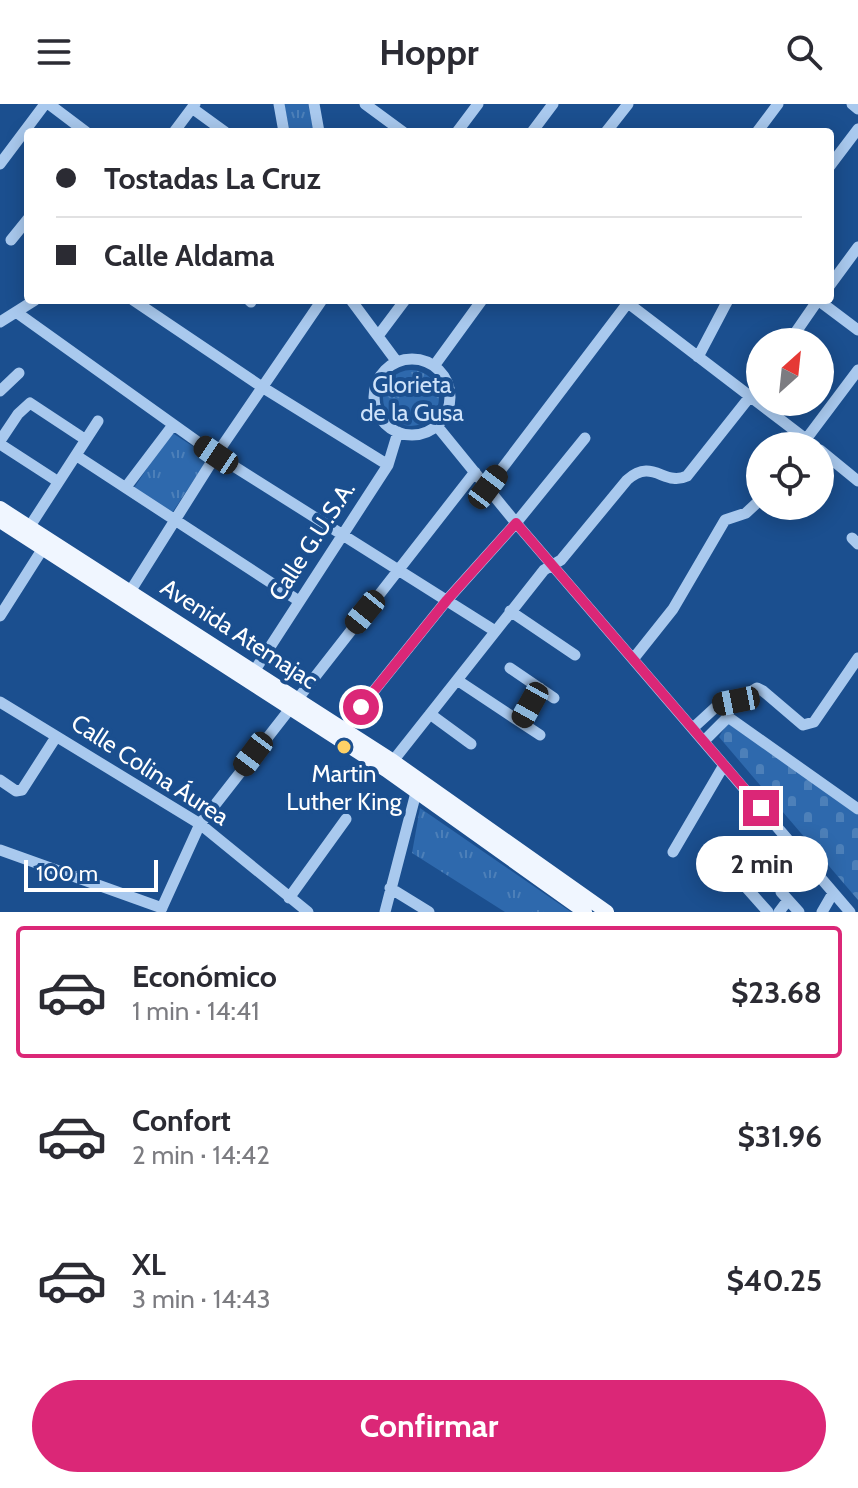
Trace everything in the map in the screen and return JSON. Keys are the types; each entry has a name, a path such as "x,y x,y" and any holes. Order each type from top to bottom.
{"main road":[{"name":"Avenida Atemajac","path":"0,508 30,526 46,543 390,765"},
{"name":"Avenida Atemajac","path":"0,521 131,590 255,670 293,702 344,728 585,912"},
{"name":"Avenida Atemajac","path":"418,786 607,912"}],"street":[{"path":"28,128 47,104 80,128"},
{"path":"279,104 283,128"},
{"path":"314,104 318,128"},
{"path":"365,104 398,128"},
{"path":"460,128 478,104"},
{"path":"535,128 553,104"},
{"path":"760,128 778,104"},
{"path":"852,104 858,109"},
{"path":"177,128 194,106 220,128"},
{"path":"608,128 622,106"},
{"path":"834,161 858,129"},
{"path":"0,164 24,133"},
{"path":"11,240 24,224"},
{"path":"834,280 858,247"},
{"path":"0,322 29,304"},
{"path":"139,304 262,387 388,465"},
{"path":"131,590 216,455 319,304"},
{"path":"354,304 397,362"},
{"path":"378,336 402,304"},
{"path":"434,366 479,304"},
{"path":"488,487 625,304"},
{"path":"631,304 746,393"},
{"path":"698,357 726,304"},
{"path":"799,328 815,304"},
{"path":"823,304 858,330"},
{"path":"16,312 216,455 495,631"},
{"path":"416,359 434,366 443,374 450,395 449,407 437,426 418,434 398,432 387,425 374,404 378,379 397,362 416,359"},
{"path":"815,432 858,370"},
{"path":"0,391 19,373"},
{"path":"54,479 0,443 18,414 30,403 80,436"},
{"path":"390,765 544,570 561,560 636,473 647,470 673,479 687,476 746,403"},
{"path":"774,416 793,432"},
{"path":"30,526 98,421"},
{"path":"126,487 173,425"},
{"path":"437,426 516,523 850,912"},
{"name":"Calle G.U.S.A.","path":"255,670 388,465 398,432"},
{"path":"344,728 447,600 516,523 585,438"},
{"path":"77,456 299,601"},
{"path":"834,461 858,481"},
{"path":"0,850 161,910 200,824 475,472"},
{"path":"634,658 673,609 725,520 746,513"},
{"path":"0,616 46,543"},
{"path":"510,611 575,655"},
{"path":"693,728 718,705 736,701 757,688 803,725 809,725 858,658"},
{"path":"510,668 554,698"},
{"path":"457,680 540,735"},
{"path":"521,722 540,688"},
{"name":"Calle Colina Áurea","path":"0,702 200,824 308,912"},
{"path":"430,714 471,744"},
{"path":"704,741 728,717 858,809"},
{"path":"0,780 20,791 56,737"},
{"path":"673,852 724,765"},
{"path":"385,912 418,786"},
{"path":"289,898 346,819"},
{"path":"745,886 768,912"},
{"path":"390,888 429,912"},
{"path":"822,912 833,893"},
{"path":"779,912 785,896 799,912"}],"green space":[{"path":"284,104 308,104 313,128 289,128"},
{"name":"Glorieta de la Gusa","path":"411,370 431,378 439,398 431,418 411,426 391,418 383,398 391,378"},
{"path":"171,432 209,457 172,513 134,488"},
{"path":"728,722 858,815 858,900 719,737"},
{"path":"420,808 571,912 505,912 412,853"}],"place":[{"name":"Martin Luther King","path":"344,747"}],"route":[{"path":"361,707 447,600 516,523 761,808"}]}
